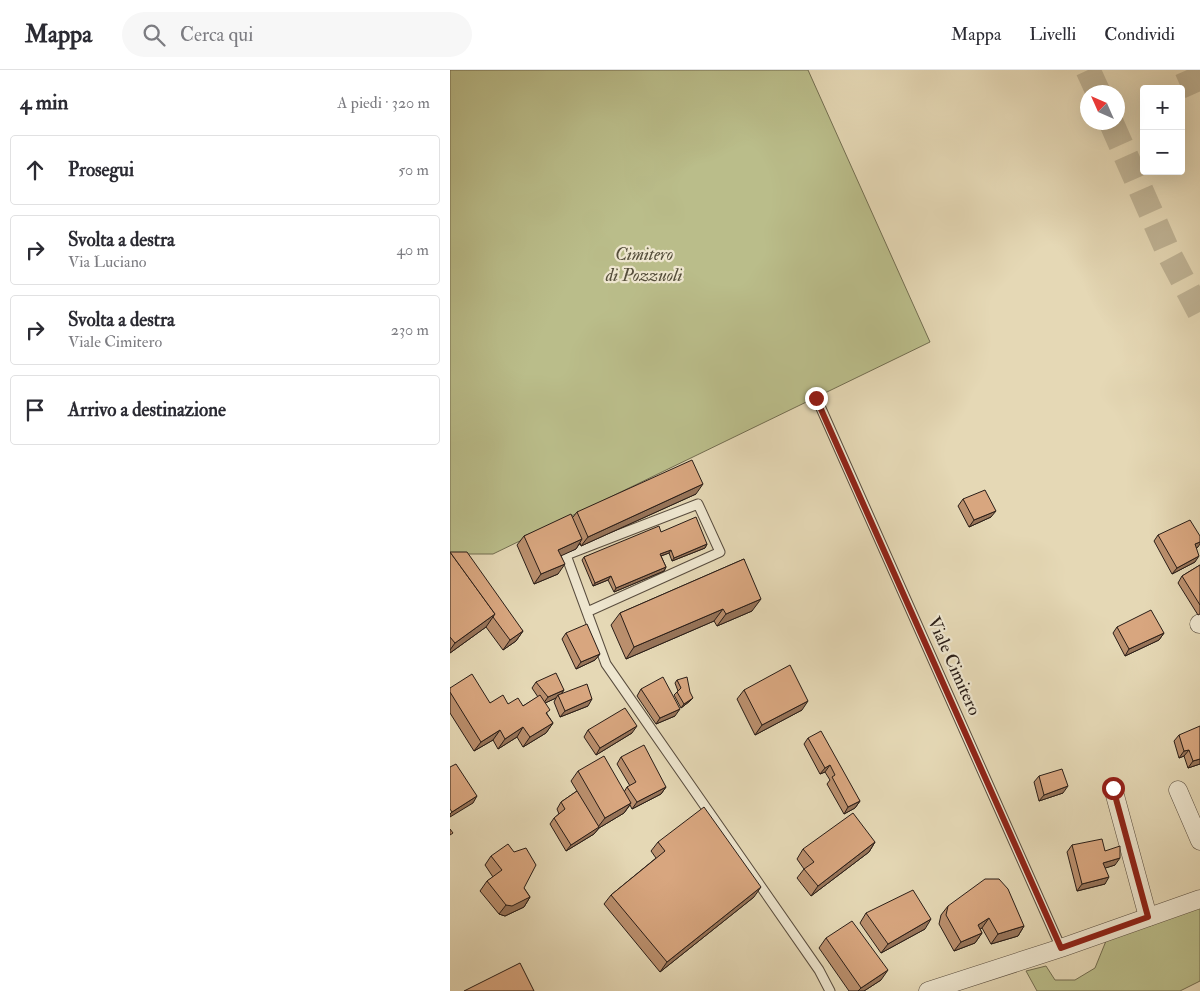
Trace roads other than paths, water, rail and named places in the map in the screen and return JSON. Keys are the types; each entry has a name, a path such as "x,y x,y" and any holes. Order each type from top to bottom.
{"street":[{"path":"1113,788 1148,917"},
{"path":"1178,790 1200,841"},
{"path":"928,991 1061,948 1200,899"}],"lane":[{"name":"Viale Cimitero","path":"816,398 1061,948"},
{"path":"587,612 720,552 698,504 566,555 606,664 819,970 830,991"}],"tunnel":[{"path":"1088,70 1095,85"},
{"path":"1187,70 1200,100"},
{"path":"1115,130 1169,254 1200,313"}],"park label":[{"name":"Cimitero di Pozzuoli","path":"644,264"}]}
